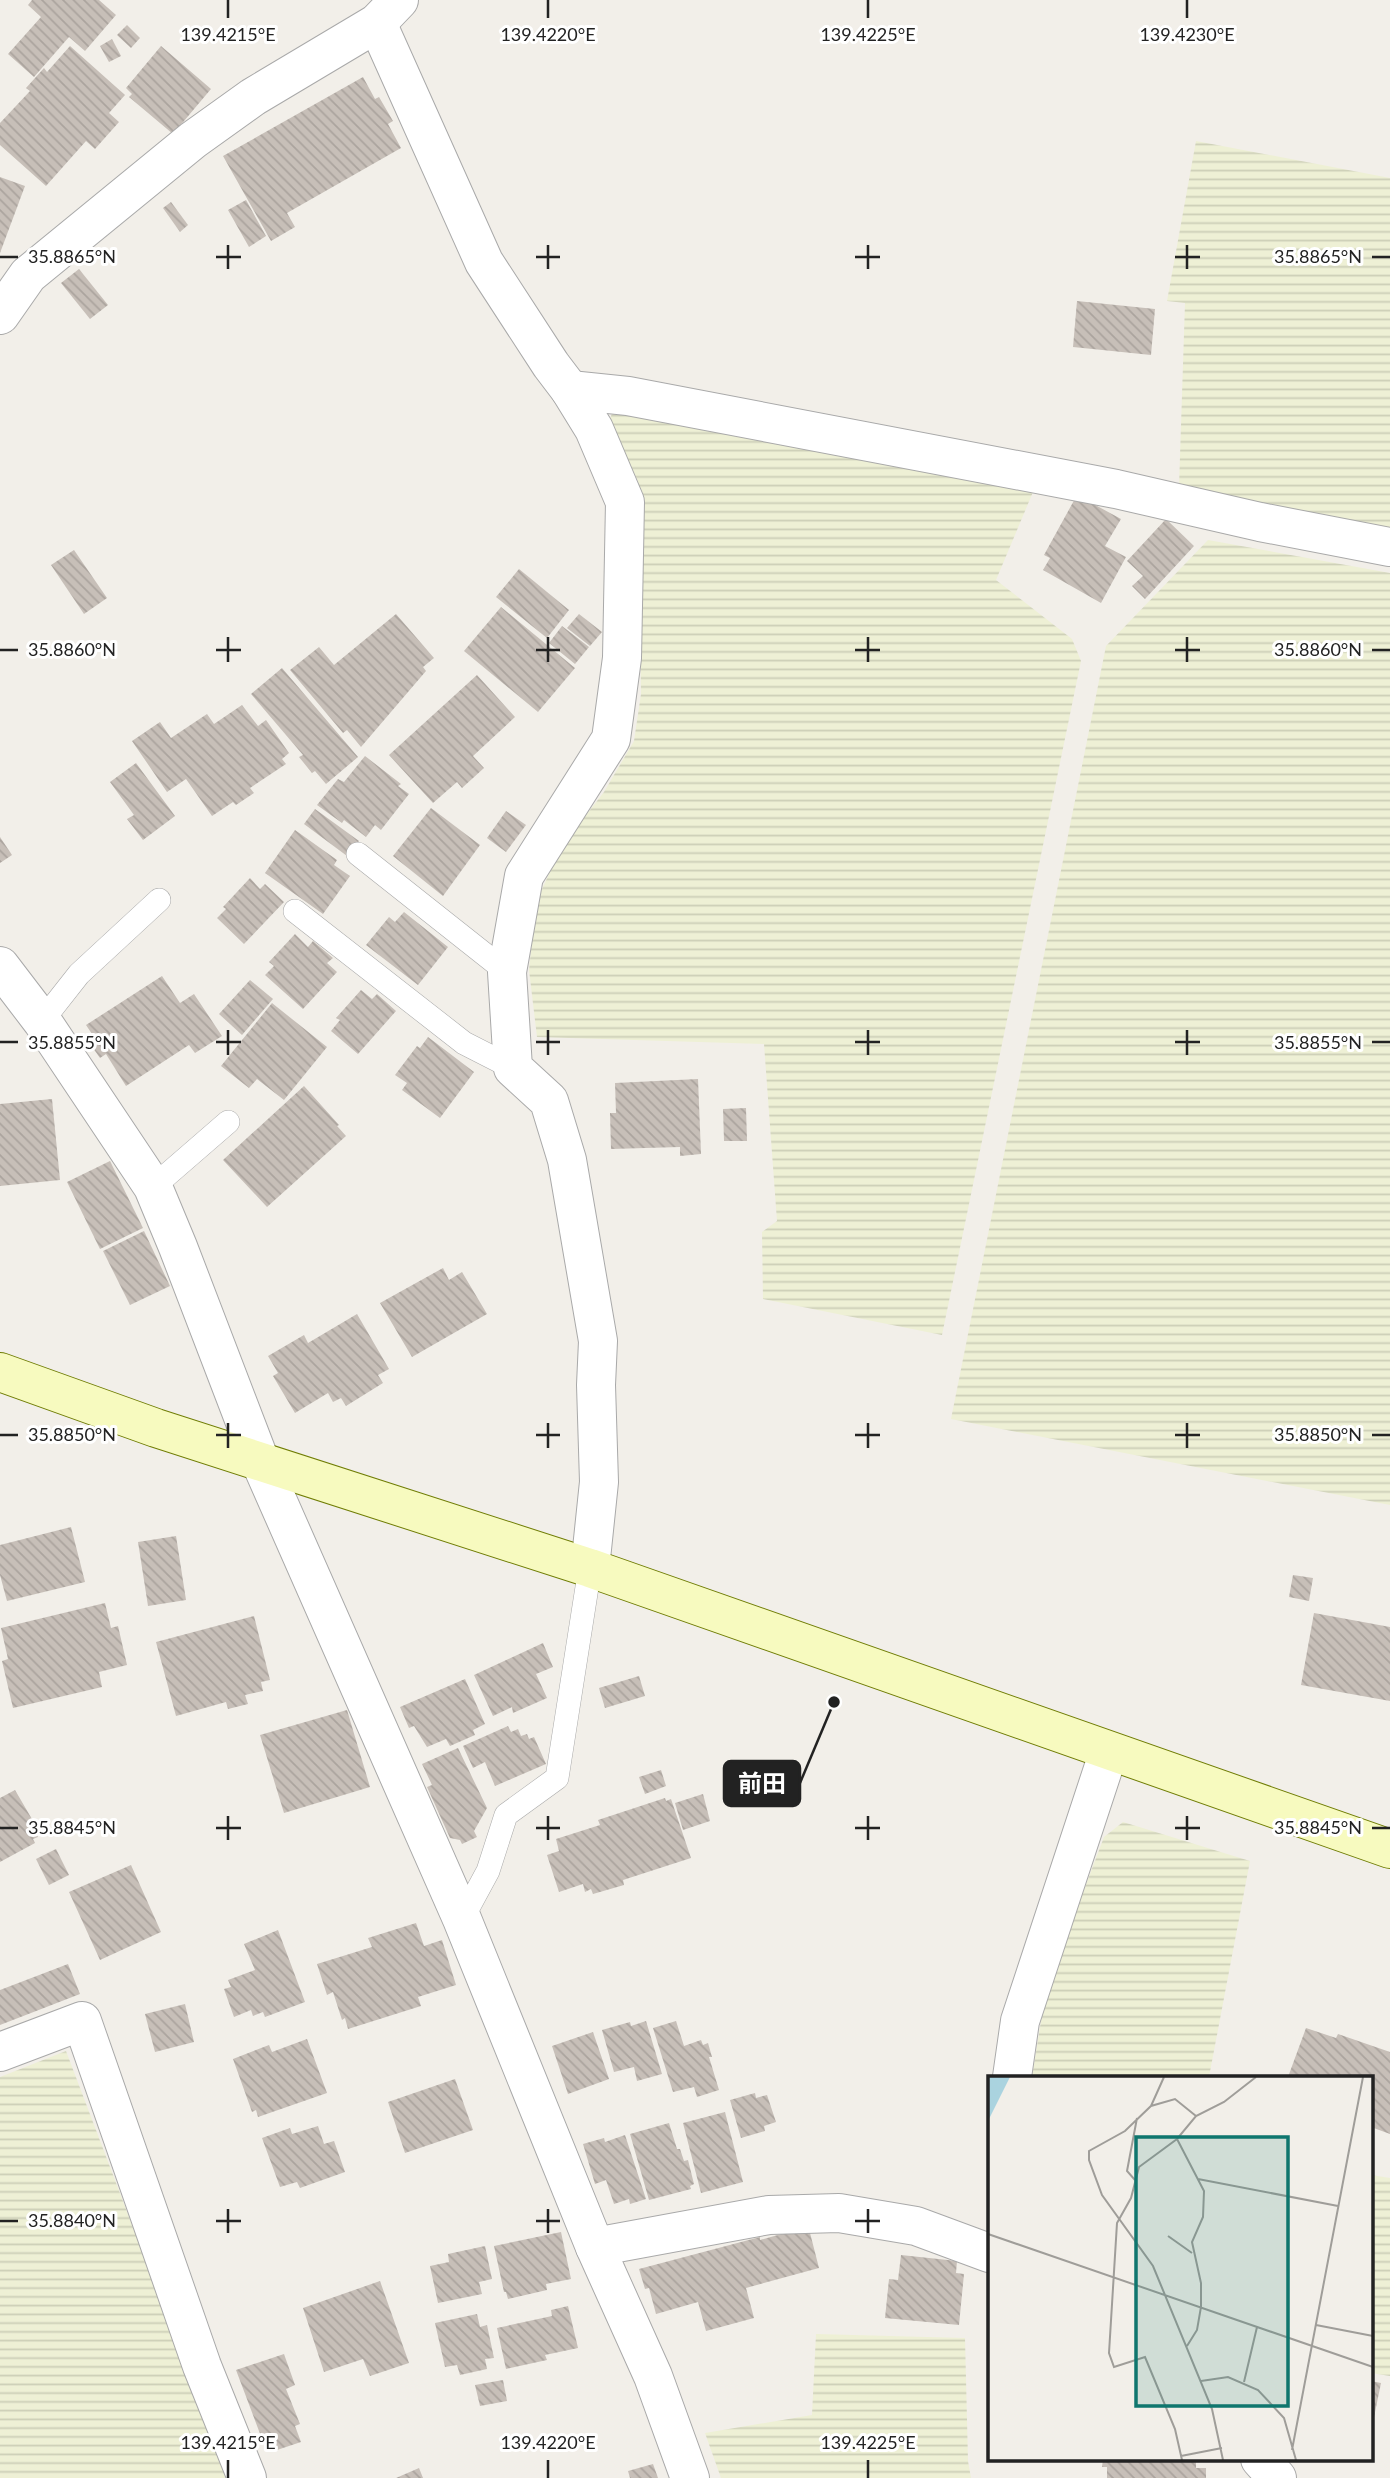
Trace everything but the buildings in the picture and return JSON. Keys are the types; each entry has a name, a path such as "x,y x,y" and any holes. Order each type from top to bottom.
{"street":[{"path":"0,315 28,275 193,140 253,97 388,11 484,262 594,429 625,502 622,658 611,739 524,876 507,972 513,1068 549,1101 560,1136 567,1160 598,1341 596,1385 599,1482 590,1568"},
{"path":"570,390 628,396 1062,479 1390,547"},
{"path":"0,966 42,1021 153,1187 260,1461 462,1919 595,2247 653,2376 690,2478"},
{"path":"0,1372 156,1428 590,1568 1390,1849"},
{"path":"1012,2076 1020,2021 1109,1751"},
{"path":"0,2052 82,2021 202,2366 247,2478"},
{"path":"595,2247 769,2215 839,2213 916,2226 988,2253"},
{"path":"1260,2460 1277,2478"}],"lane":[{"path":"358,854 507,972"},
{"path":"42,1021 79,974 159,900"},
{"path":"295,911 464,1043 513,1068"},
{"path":"153,1187 228,1122"},
{"path":"462,1919 488,1871 506,1815 557,1778 590,1568"}],"green space":[{"path":"1196,141 1390,178 1390,533 1179,487 1185,303 1167,301"},
{"path":"614,409 1033,492 996,580 1072,639 1081,661 942,1335 763,1299 762,1232 777,1221 764,1044 537,1037 529,970 536,902 562,846 604,792 634,741 641,694 638,481 608,423"},
{"path":"1208,540 1390,573 1390,1505 951,1419 1106,646"},
{"path":"1123,1822 1250,1861 1209,2076 1032,2076 1046,1990 1104,1837"},
{"path":"66,2051 228,2478 0,2478 0,2077"},
{"path":"1372,2175 1390,2178 1390,2376 1372,2373"},
{"path":"816,2334 965,2338 968,2461 971,2478 721,2478 705,2433 812,2415"}],"place":[{"name":"前田","path":"834,1702"}]}
